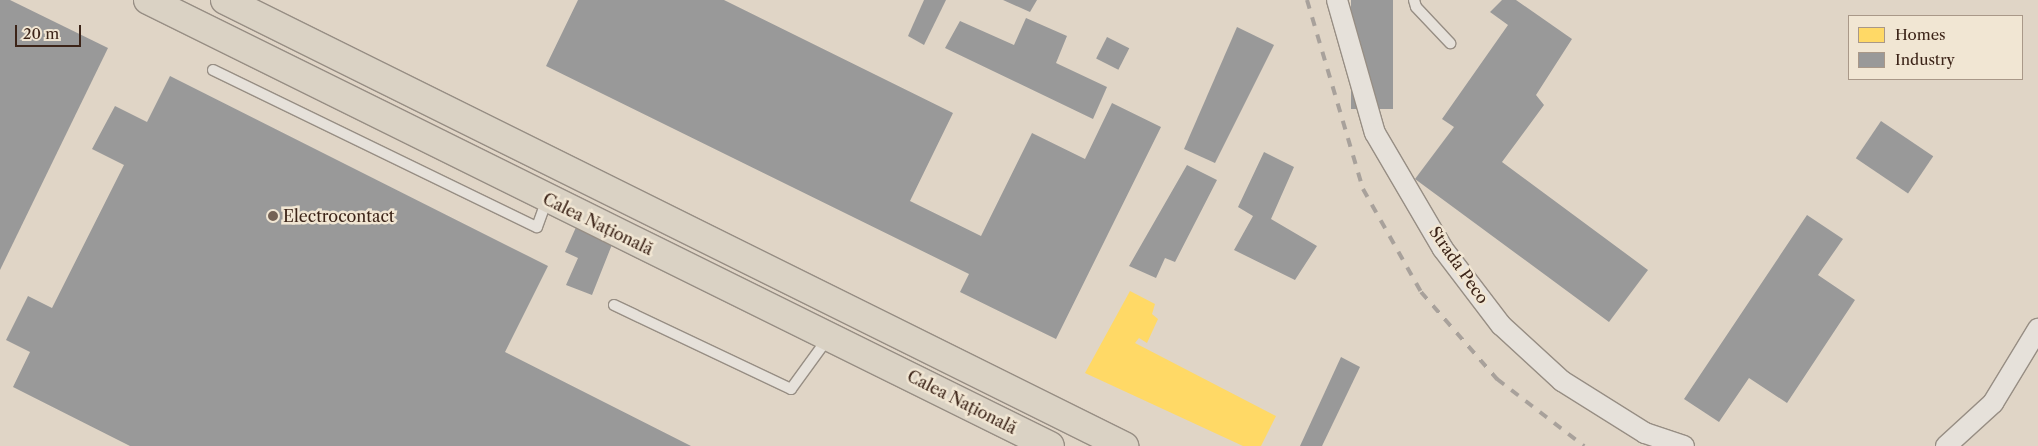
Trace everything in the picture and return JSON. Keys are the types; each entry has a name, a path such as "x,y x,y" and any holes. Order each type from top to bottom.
{"main road":[{"name":"Calea Națională","path":"148,0 547,200 830,336 1050,446"},
{"name":"Calea Națională","path":"224,0 1124,446"}],"street":[{"name":"Strada Peco","path":"1337,0 1376,134 1443,248 1501,324 1562,381 1645,433 1684,446"},
{"path":"1946,446 1993,404 2038,330"}],"lane":[{"path":"1414,0 1416,7 1450,43"},
{"path":"213,70 537,227 547,200"},
{"path":"614,305 790,390 830,336"}],"building: Homes":[{"path":"1130,291 1155,304 1152,314 1158,319 1147,343 1139,338 1135,343 1276,416 1261,446 1243,446 1085,373"}],"building: Industry":[{"path":"0,0 10,0 108,48 0,270"},
{"path":"578,0 724,0 953,113 910,201 981,236 1032,133 1085,159 1112,103 1161,127 1056,339 960,292 969,274 546,66"},
{"path":"924,0 946,0 924,45 908,36"},
{"path":"1003,0 1037,0 1030,12"},
{"path":"1351,0 1393,0 1393,109 1351,109"},
{"path":"1502,0 1516,0 1572,39 1536,95 1544,105 1502,162 1648,270 1609,322 1415,179 1454,127 1442,119 1508,25 1490,12"},
{"path":"1026,18 1067,36 1056,63 1107,87 1093,119 945,48 960,21 1014,45"},
{"path":"1237,27 1274,45 1215,163 1184,149"},
{"path":"1107,37 1129,48 1118,70 1096,58"},
{"name":"Electrocontact","path":"170,76 548,266 505,352 691,446 130,446 13,387 30,352 6,340 28,296 52,308 124,165 92,149 115,106 147,122"},
{"path":"1881,121 1933,156 1908,194 1856,158"},
{"path":"1264,152 1294,167 1271,219 1317,246 1295,280 1234,250 1253,216 1238,207"},
{"path":"1187,165 1217,180 1175,262 1165,258 1156,278 1129,266"},
{"path":"1807,215 1843,239 1818,275 1855,300 1787,403 1749,378 1719,422 1684,399"},
{"path":"577,225 613,242 592,295 566,285 578,258 565,252"},
{"path":"1341,357 1360,367 1322,446 1300,446"}],"railway":[{"path":"1307,0 1363,189 1421,292 1497,379 1584,446"}],"place":[{"name":"Electrocontact","path":"273,216"}]}
